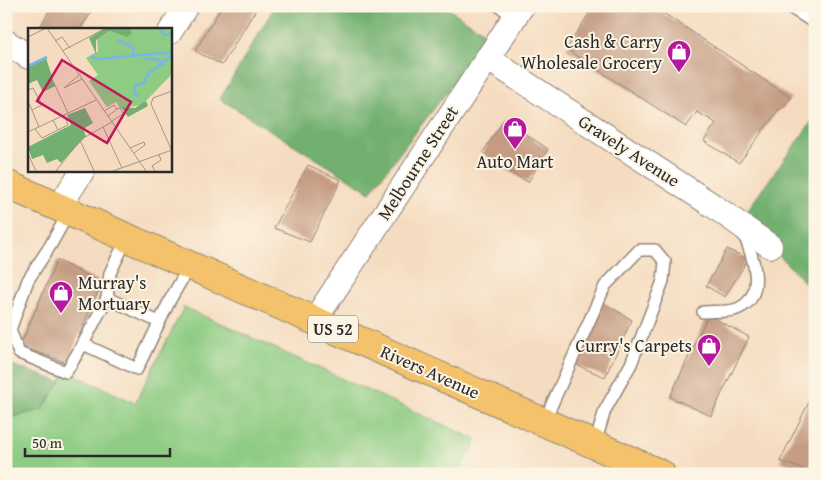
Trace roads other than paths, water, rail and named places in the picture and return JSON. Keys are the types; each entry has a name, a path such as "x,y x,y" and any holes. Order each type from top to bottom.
{"main road":[{"name":"Rivers Avenue","path":"6,184 661,474"}],"street":[{"path":"171,30 186,6"},
{"name":"Melbourne Street","path":"314,321 487,58 512,10"},
{"path":"6,42 28,56"},
{"name":"Gravely Avenue","path":"487,58 770,246"},
{"path":"64,210 83,171"}],"lane":[{"path":"788,6 815,23"},
{"path":"64,210 50,246 28,280 10,330 18,353 66,372 107,298 110,273 127,238"},
{"path":"703,312 734,310 752,296 756,268 752,251 738,224"},
{"path":"544,422 605,286 639,250 655,250 665,262 663,281 631,364 605,410 595,444"},
{"path":"83,344 137,369 159,322 190,265"},
{"path":"107,298 159,322"}],"place":[{"name":"Cash & Carry Wholesale Grocery","path":"679,73"},
{"name":"Auto Mart","path":"515,150"},
{"name":"Murray's Mortuary","path":"61,314"},
{"name":"Curry's Carpets","path":"709,367"}]}
